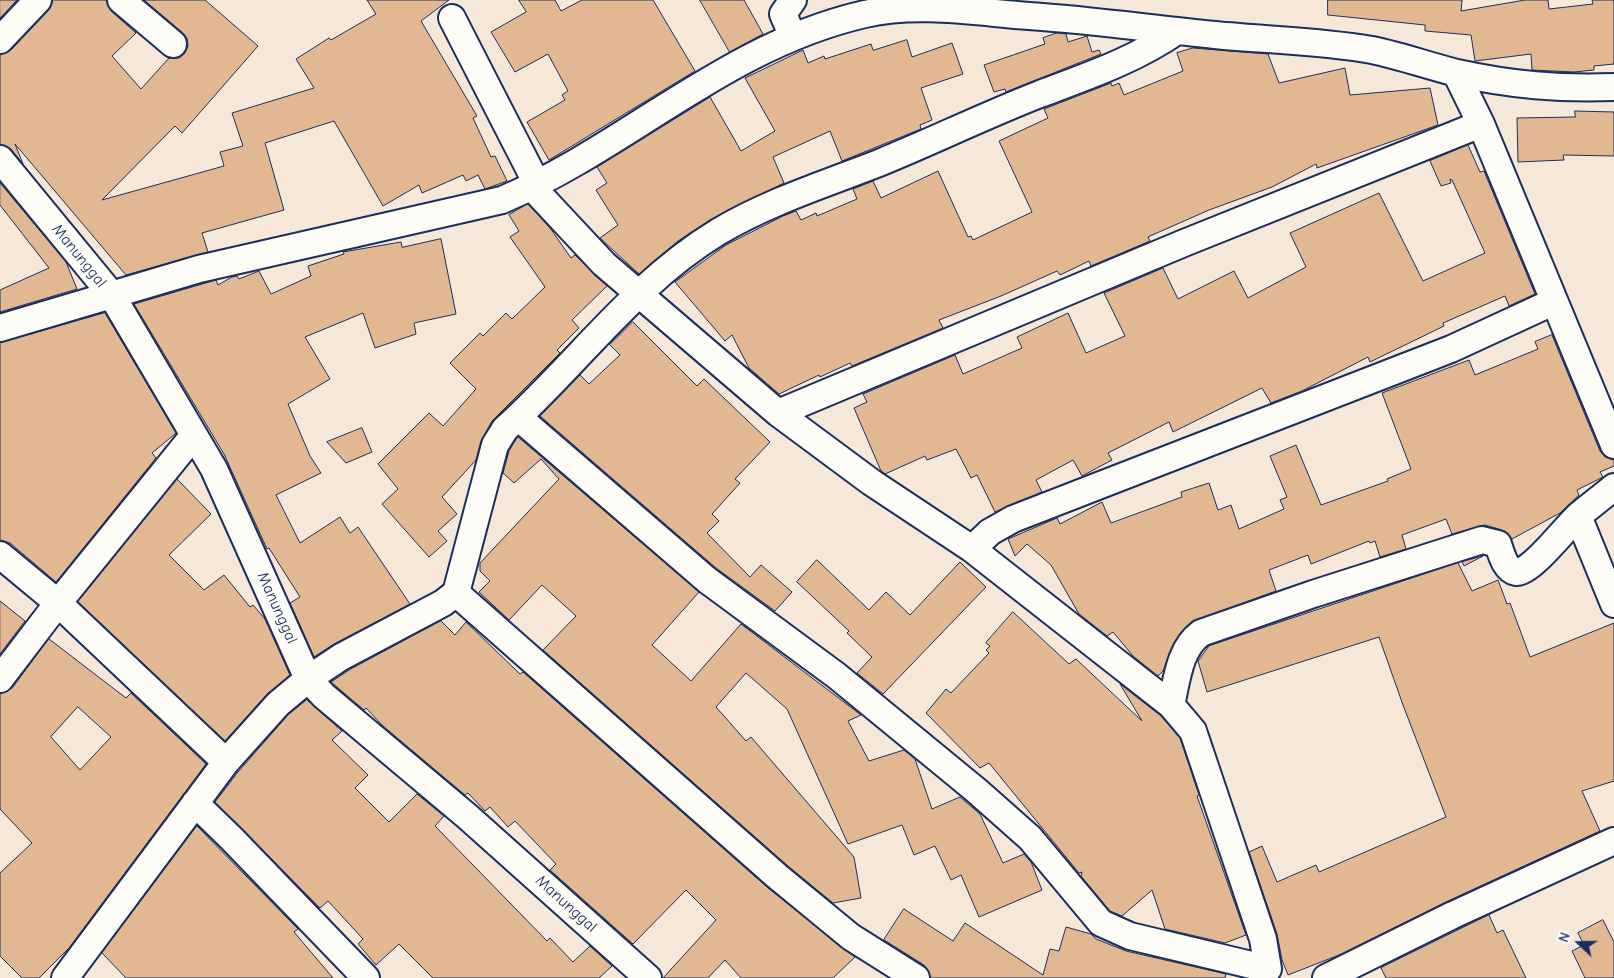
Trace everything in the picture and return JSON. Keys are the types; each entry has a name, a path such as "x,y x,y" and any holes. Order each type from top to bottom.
{"street":[{"path":"0,40 38,0"},
{"path":"121,0 173,44"},
{"path":"793,0 783,14 793,37"},
{"path":"0,328 199,269 502,200 572,165 706,80 793,37 866,14 913,4 1062,9 1177,31 1372,50 1456,73 1513,83 1563,89 1614,87"},
{"path":"452,18 535,185 604,264 778,412 871,482 972,549 1171,705 1193,731 1263,939 1272,974 1130,936 1101,923 1030,838 976,791 836,676 707,580 518,418"},
{"path":"65,978 226,762 278,704 308,679 341,657 435,608 456,594 495,445 505,429 518,418 638,293 718,232 767,206 889,158 1039,95 1097,74 1149,50 1177,31"},
{"path":"1456,73 1481,124 1553,302 1614,445"},
{"path":"778,412 1184,243 1481,124"},
{"name":"Manunggal","path":"0,158 111,294 214,469 308,679 324,696 468,817 648,978"},
{"path":"972,549 990,532 1013,518 1451,349 1553,302"},
{"path":"0,679 58,603 194,435"},
{"path":"1171,705 1184,654 1191,640 1201,633 1313,594 1482,540 1498,544 1508,567 1514,572 1522,572 1578,516 1614,487"},
{"path":"1578,516 1614,604"},
{"path":"0,555 58,603 226,762"},
{"path":"456,594 778,877 851,937 916,978"},
{"path":"195,803 366,978"},
{"path":"1326,978 1453,915 1614,841"}],"building":[{"path":"0,0 17,0 0,18"},
{"path":"53,0 106,0 111,11 136,33 112,56 141,89 169,58 179,58 185,53 188,46 187,38 183,33 144,0 205,0 258,46 182,133 175,126 102,200 224,166 220,152 243,146 232,113 314,88 296,59 329,38 331,40 376,14 367,0 449,0 421,21 477,116 473,118 491,157 495,156 507,181 485,189 478,175 466,181 463,175 422,193 419,185 383,206 334,121 265,143 284,210 202,233 208,252 126,275 15,144 23,164 11,149 0,144 0,55 11,50 49,10"},
{"path":"519,0 555,0 561,11 582,0 653,0 695,71 549,160 527,122 565,100 562,95 568,91 548,54 515,72 491,32 526,12"},
{"path":"700,0 744,0 763,34 730,52"},
{"path":"1328,0 1462,0 1461,11 1525,0 1548,0 1549,9 1593,4 1592,0 1614,0 1614,64 1594,66 1594,70 1574,72 1532,70 1531,54 1475,61 1471,35 1425,31 1425,25 1328,15"},
{"path":"1057,33 1066,34 1068,42 1087,36 1092,52 1099,50 1101,54 1006,92 1005,89 994,92 984,65 1045,44 1043,38"},
{"path":"907,40 912,57 952,43 963,74 921,88 932,120 920,125 921,129 842,161 830,131 773,157 784,183 710,220 678,241 639,274 600,238 618,225 596,190 607,183 597,167 710,97 741,151 775,131 745,78 803,50 808,63 824,56 825,59 871,44 873,50"},
{"path":"1193,48 1268,54 1279,83 1345,68 1350,95 1430,88 1438,125 1317,168 1316,164 1272,187 1209,210 1150,236 1148,237 1150,241 1091,266 1089,261 1060,275 1057,271 1001,296 939,320 943,328 852,366 850,363 820,377 819,375 779,394 749,368 732,335 725,341 675,282 726,245 783,216 796,211 801,220 816,213 817,216 857,199 853,189 873,181 881,198 938,171 968,237 971,236 973,240 1032,212 999,141 1048,118 1044,109 1111,83 1112,86 1119,83 1124,95 1183,71 1177,53"},
{"path":"1575,111 1614,112 1614,156 1563,155 1564,160 1518,162 1517,118 1575,117"},
{"path":"1468,145 1480,172 1484,171 1535,294 1509,306 1505,296 1443,323 1444,326 1370,362 1368,357 1302,391 1271,403 1262,388 1173,432 1169,422 1108,453 1112,460 1082,476 1073,460 1036,480 1042,492 995,512 977,475 971,478 956,449 927,460 925,456 885,474 881,471 854,408 867,402 863,394 955,355 963,374 1022,348 1017,337 1068,313 1086,353 1125,336 1104,293 1163,268 1178,299 1234,271 1248,298 1306,267 1290,233 1379,193 1423,281 1485,253 1452,180 1450,179 1451,183 1441,186 1430,161"},
{"path":"0,183 66,262 77,289 0,312 0,290 49,268 0,205"},
{"path":"528,204 550,228 571,258 575,255 607,286 572,320 579,328 557,350 560,353 492,421 481,441 476,460 442,497 457,514 438,531 447,541 429,557 382,504 398,489 378,464 429,413 443,426 476,389 450,363 480,333 483,336 506,313 512,319 545,287 510,237 519,231 509,215"},
{"path":"441,239 456,314 414,323 416,334 375,348 363,313 305,337 330,379 288,404 310,456 321,473 276,495 300,543 340,517 350,533 358,527 410,604 334,644 314,657 290,603 300,597 269,548 267,549 224,454 134,304 216,280 218,285 232,277 237,276 239,279 259,271 271,294 311,276 308,266 344,254 343,252 401,242 402,247"},
{"path":"105,313 176,433 152,453 156,458 56,582 10,543 0,540 0,343"},
{"path":"633,322 697,386 704,379 770,442 735,479 740,483 712,514 719,521 707,533 750,577 761,565 792,592 775,611 716,568 540,416 580,375 589,384 620,355 610,345"},
{"path":"1552,335 1600,451 1605,457 1614,460 1614,466 1600,472 1603,477 1577,490 1579,495 1560,513 1512,539 1502,530 1485,525 1452,534 1446,519 1402,535 1406,549 1380,557 1375,541 1370,543 1369,541 1311,564 1308,555 1269,570 1276,591 1191,622 1175,641 1163,671 1158,676 1133,656 1113,632 1107,636 1079,614 1051,565 1027,544 1015,556 1008,539 1057,518 1060,524 1102,502 1111,523 1182,497 1181,492 1209,483 1218,510 1231,505 1239,529 1284,509 1280,500 1287,497 1270,456 1296,445 1321,505 1388,481 1387,479 1411,469 1382,393 1469,360 1475,375 1538,349 1535,342"},
{"path":"362,428 372,452 346,463 327,442"},
{"path":"518,437 699,592 652,645 691,681 741,624 861,715 848,721 869,761 904,750 915,759 932,809 960,797 980,814 1003,863 1024,854 1031,862 1042,890 979,917 961,875 951,880 935,846 914,855 902,825 848,844 787,709 746,673 716,707 746,741 751,737 854,857 861,898 833,903 788,866 543,650 576,616 542,585 509,620 479,592 490,581 480,571 480,563 559,479 541,459 514,483 503,473 509,451"},
{"path":"177,479 211,514 169,555 204,590 224,575 250,607 253,605 265,619 290,675 267,694 225,741 78,602"},
{"path":"1483,556 1464,566 1462,562"},
{"path":"817,560 869,610 886,592 910,615 960,562 986,587 883,694 857,673 872,657 847,633 849,631 797,582"},
{"path":"1458,563 1472,591 1498,580 1507,604 1510,603 1530,657 1614,623 1614,781 1582,791 1600,831 1446,902 1339,955 1288,975 1282,960 1277,934 1249,852 1262,846 1277,882 1316,865 1319,872 1446,817 1379,637 1207,692 1198,661 1209,646"},
{"path":"0,601 25,621 0,654"},
{"path":"1013,612 1069,664 1076,659 1142,721 1120,684 1161,716 1180,738 1199,795 1197,796 1246,935 1225,943 1165,929 1152,890 1122,916 1110,911 1081,876 1082,872 1079,873 989,763 980,768 926,713 946,689 951,693 989,653 986,650 990,646 986,643"},
{"path":"441,621 455,635 466,622 520,674 523,672 768,888 855,957 833,978 741,978 725,960 708,978 663,978 716,920 686,890 633,944 550,870 556,864 515,821 508,827 490,807 485,811 468,793 465,795 383,726 366,708 364,710 331,682 349,670"},
{"path":"49,639 126,698 131,693 206,764 69,948 39,978 22,978 0,956 0,873 32,843 0,809 0,694 12,688","holes":["78,707 111,737 80,770 51,737"]},
{"path":"307,700 342,731 332,740 368,775 355,788 389,822 417,794 444,816 435,826 547,941 550,938 573,962 590,946 612,966 599,978 433,978 399,944 376,965 358,944 363,939 328,901 320,908 215,802 238,772 288,715"},
{"path":"197,826 298,929 294,932 333,978 126,978 102,953"},
{"path":"904,909 953,941 965,923 1043,975 1050,949 1059,951 1066,927 1091,934 1096,939 1126,951 1226,974 1225,978 931,978 924,965 884,940"},
{"path":"1489,915 1497,933 1503,930 1526,978 1386,978 1381,968"},
{"path":"1603,920 1614,942 1614,978 1585,978 1572,951 1584,945 1578,933"}]}
